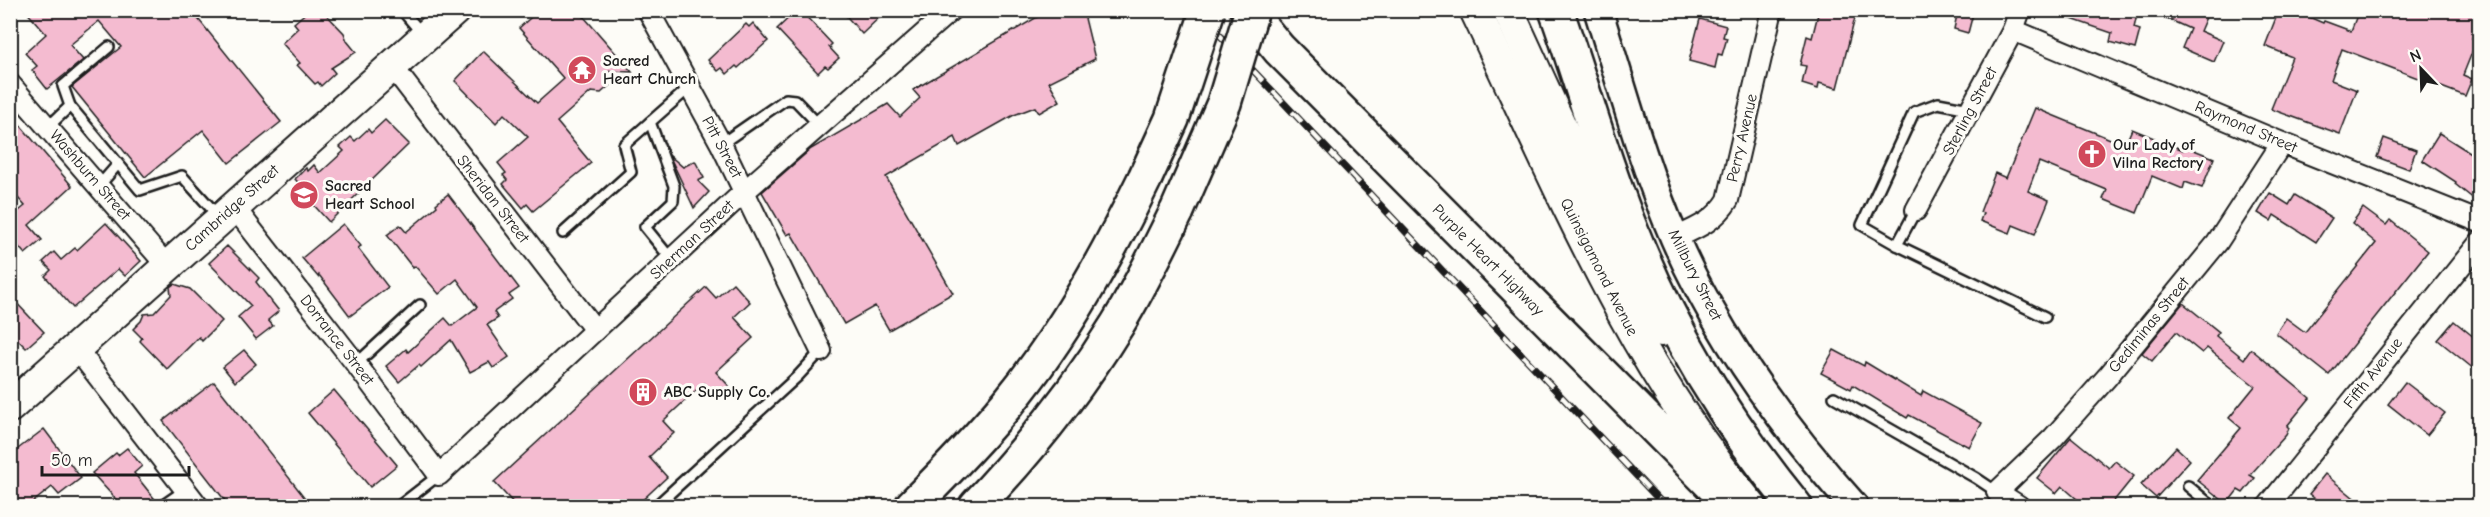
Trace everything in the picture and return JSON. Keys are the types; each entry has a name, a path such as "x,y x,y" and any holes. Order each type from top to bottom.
{"highway":[{"path":"912,507 986,428 1047,351 1113,243 1172,119 1208,10"},
{"path":"976,507 1024,453 1088,370 1142,282 1177,212 1224,103 1250,10"},
{"name":"Purple Heart Highway","path":"1250,10 1279,49 1733,507"},
{"path":"1556,10 1601,149 1632,233 1682,336 1721,405 1761,464 1795,507"}],"main road":[{"name":"Cambridge Street","path":"10,407 455,10"},
{"name":"Quinsigamond Avenue","path":"1475,10 1575,223 1640,346 1678,408 1752,507"},
{"name":"Quinsigamond Avenue","path":"1508,10 1619,253 1663,335 1680,360 1721,405"},
{"name":"Millbury Street","path":"1598,10 1658,195 1694,279 1744,366 1802,447 1854,507"}],"street":[{"name":"Pitt Street","path":"648,10 745,191 821,351"},
{"name":"Sherman Street","path":"439,475 745,191 951,10"},
{"name":"Perry Avenue","path":"1675,238 1706,224 1719,214 1728,200 1772,10"},
{"name":"Sterling Street","path":"1916,210 2013,30 2020,10"},
{"name":"Raymond Street","path":"2013,30 2282,143 2480,222"},
{"name":"Sheridan Street","path":"392,66 595,330"},
{"name":"Washburn Street","path":"10,84 168,267"},
{"name":"Gediminas Street","path":"1996,492 2053,438 2108,376 2210,251 2282,143"},
{"name":"Dorrance Street","path":"227,213 356,364 439,475"},
{"name":"Fifth Avenue","path":"2268,507 2480,242"},
{"path":"76,348 198,507"},
{"path":"1996,492 2019,507"}],"lane":[{"path":"402,10 424,37"},
{"path":"109,47 63,86 70,106 140,190 182,176 227,213"},
{"path":"563,233 630,172 624,145 690,87"},
{"path":"721,144 786,99 795,100 820,126"},
{"path":"1971,109 1938,103 1914,112 1862,225 1897,245 2045,317"},
{"path":"48,127 70,106"},
{"path":"650,122 674,186 673,201 645,227 671,259"},
{"path":"98,187 118,164"},
{"path":"1897,245 1916,210"},
{"path":"356,364 420,305"},
{"path":"656,507 798,376 821,351"},
{"path":"1834,397 1976,477 1996,492"},
{"path":"399,507 439,475"},
{"path":"2188,486 2212,507"},
{"path":"162,507 185,490"}],"building":[{"path":"25,10 191,10 281,122 229,163 203,130 145,177 72,87 121,47 99,21 70,45 83,60 47,89 32,70 37,66 25,53 46,34"},
{"path":"309,10 322,10 344,33 356,52 331,68 335,73 321,86 318,82 315,84 297,65 300,63 282,43 298,28 294,23"},
{"path":"539,10 578,10 632,72 610,71 610,85 601,93 591,92 557,122 591,163 533,211 527,204 523,208 503,184 507,180 503,175 506,173 498,163 528,137 504,114 496,123 455,81 483,51 537,103 564,79 519,28"},
{"path":"797,10 800,10 832,44 829,47 839,58 818,73 777,29"},
{"path":"841,10 887,10 862,34"},
{"path":"1049,10 1083,10 1095,59 1049,82 1060,101 1039,113 1035,107 1014,115 959,146 955,137 886,177 953,293 889,330 875,306 844,324 791,233 787,235 762,192 811,149 888,104 900,117 920,98 913,90"},
{"path":"1819,10 1857,10 1837,88 1819,83 1818,89 1802,84 1806,66 1800,65 1807,36 1812,38"},
{"path":"1958,10 1974,10 1968,33 1954,29"},
{"path":"2054,10 2138,10 2134,28 2140,30 2135,49 2110,42 2112,33 2054,13"},
{"path":"2148,10 2191,10 2206,17 2200,31 2223,41 2214,62 2182,48 2190,29"},
{"path":"2279,10 2293,10 2323,23 2324,21 2351,31 2359,10 2480,10 2480,21 2472,38 2477,40 2463,75 2472,79 2465,96 2342,49 2331,80 2357,90 2340,134 2271,109 2292,57 2265,46"},
{"path":"1700,19 1726,26 1723,37 1727,38 1722,55 1718,54 1715,68 1689,61"},
{"path":"753,23 768,41 738,68 736,66 727,74 722,68 718,71 708,60 746,24 749,27"},
{"path":"2035,108 2125,145 2132,129 2183,150 2184,146 2214,158 2202,188 2185,182 2183,189 2152,176 2137,213 2103,199 2107,190 2039,162 2028,191 2049,200 2035,234 2013,225 2010,233 1980,221 1983,213 1980,212 1995,173 2006,178"},
{"path":"10,113 72,186 29,225 42,240 25,254 10,237 10,218 25,206 10,189"},
{"path":"385,120 409,144 329,222 301,191 304,189 295,179 306,168 308,171 314,165 320,173 344,151 340,147 351,137 355,141 368,129 371,133"},
{"path":"2439,133 2480,159 2480,204 2455,184 2456,182 2422,160"},
{"path":"2384,138 2416,150 2409,169 2377,157"},
{"path":"669,155 683,167 695,161 704,178 698,181 709,192 694,208"},
{"path":"2270,193 2289,205 2295,195 2332,218 2316,242 2274,215 2271,221 2258,213"},
{"path":"448,194 519,288 509,295 512,299 494,312 498,318 487,325 509,357 493,368 489,362 470,372 451,340 421,367 419,365 399,382 386,366 406,349 408,352 445,318 452,326 477,307 457,279 439,294 415,266 413,268 387,235 400,225 406,232"},
{"path":"2363,208 2386,225 2390,220 2428,251 2329,375 2276,333 2286,318 2305,332 2376,243 2352,223"},
{"path":"106,223 141,261 125,276 118,269 73,308 45,276 51,270 43,262 54,252 61,260 75,248 77,250"},
{"path":"343,224 361,246 358,248 388,287 350,316 319,275 318,277 302,258"},
{"path":"227,246 259,278 256,282 279,311 268,320 273,326 256,339 238,317 251,306 209,263"},
{"name":"ABC Supply Co.","path":"733,283 750,302 734,317 753,338 716,372 729,386 717,397 704,383 663,421 674,433 649,457 667,477 635,507 517,507 494,482 706,287 716,298"},
{"path":"174,284 190,289 222,321 202,341 199,337 167,369 140,341 142,338 133,329 144,314 154,313 171,295 170,287"},
{"path":"10,296 44,332 26,348 10,332"},
{"path":"2183,303 2219,332 2216,336 2244,359 2251,349 2310,398 2287,426 2289,428 2286,435 2250,475 2255,478 2243,493 2238,490 2227,504 2197,480 2241,428 2229,418 2255,386 2207,348 2202,353 2176,332 2152,361 2142,353"},
{"path":"2454,321 2480,342 2480,374 2438,340"},
{"path":"244,350 256,364 235,382 223,367"},
{"path":"1834,350 1864,366 1865,362 1921,396 1923,391 1982,423 1969,447 1909,415 1907,418 1853,385 1851,389 1821,373"},
{"path":"214,382 312,507 230,507 163,421"},
{"path":"2405,382 2445,413 2427,435 2388,404"},
{"path":"334,390 397,465 370,487 308,413"},
{"path":"44,429 81,478 59,495 52,487 27,507 10,507 10,455"},
{"path":"2071,437 2109,468 2115,461 2134,476 2109,507 2086,507 2062,486 2056,493 2037,478"},
{"path":"2176,447 2190,460 2156,498 2141,485"},
{"path":"127,448 142,466 134,473 157,502 155,507 123,507 92,473 116,453 118,455"},
{"path":"2325,474 2365,507 2325,507 2309,494"}],"railway":[{"path":"1196,10 1665,506"}],"place":[{"name":"Sacred Heart Church","path":"582,70"},
{"name":"Our Lady of Vilna Rectory","path":"2092,154"},
{"name":"Sacred Heart School","path":"304,195"},
{"name":"ABC Supply Co.","path":"643,392"}]}
